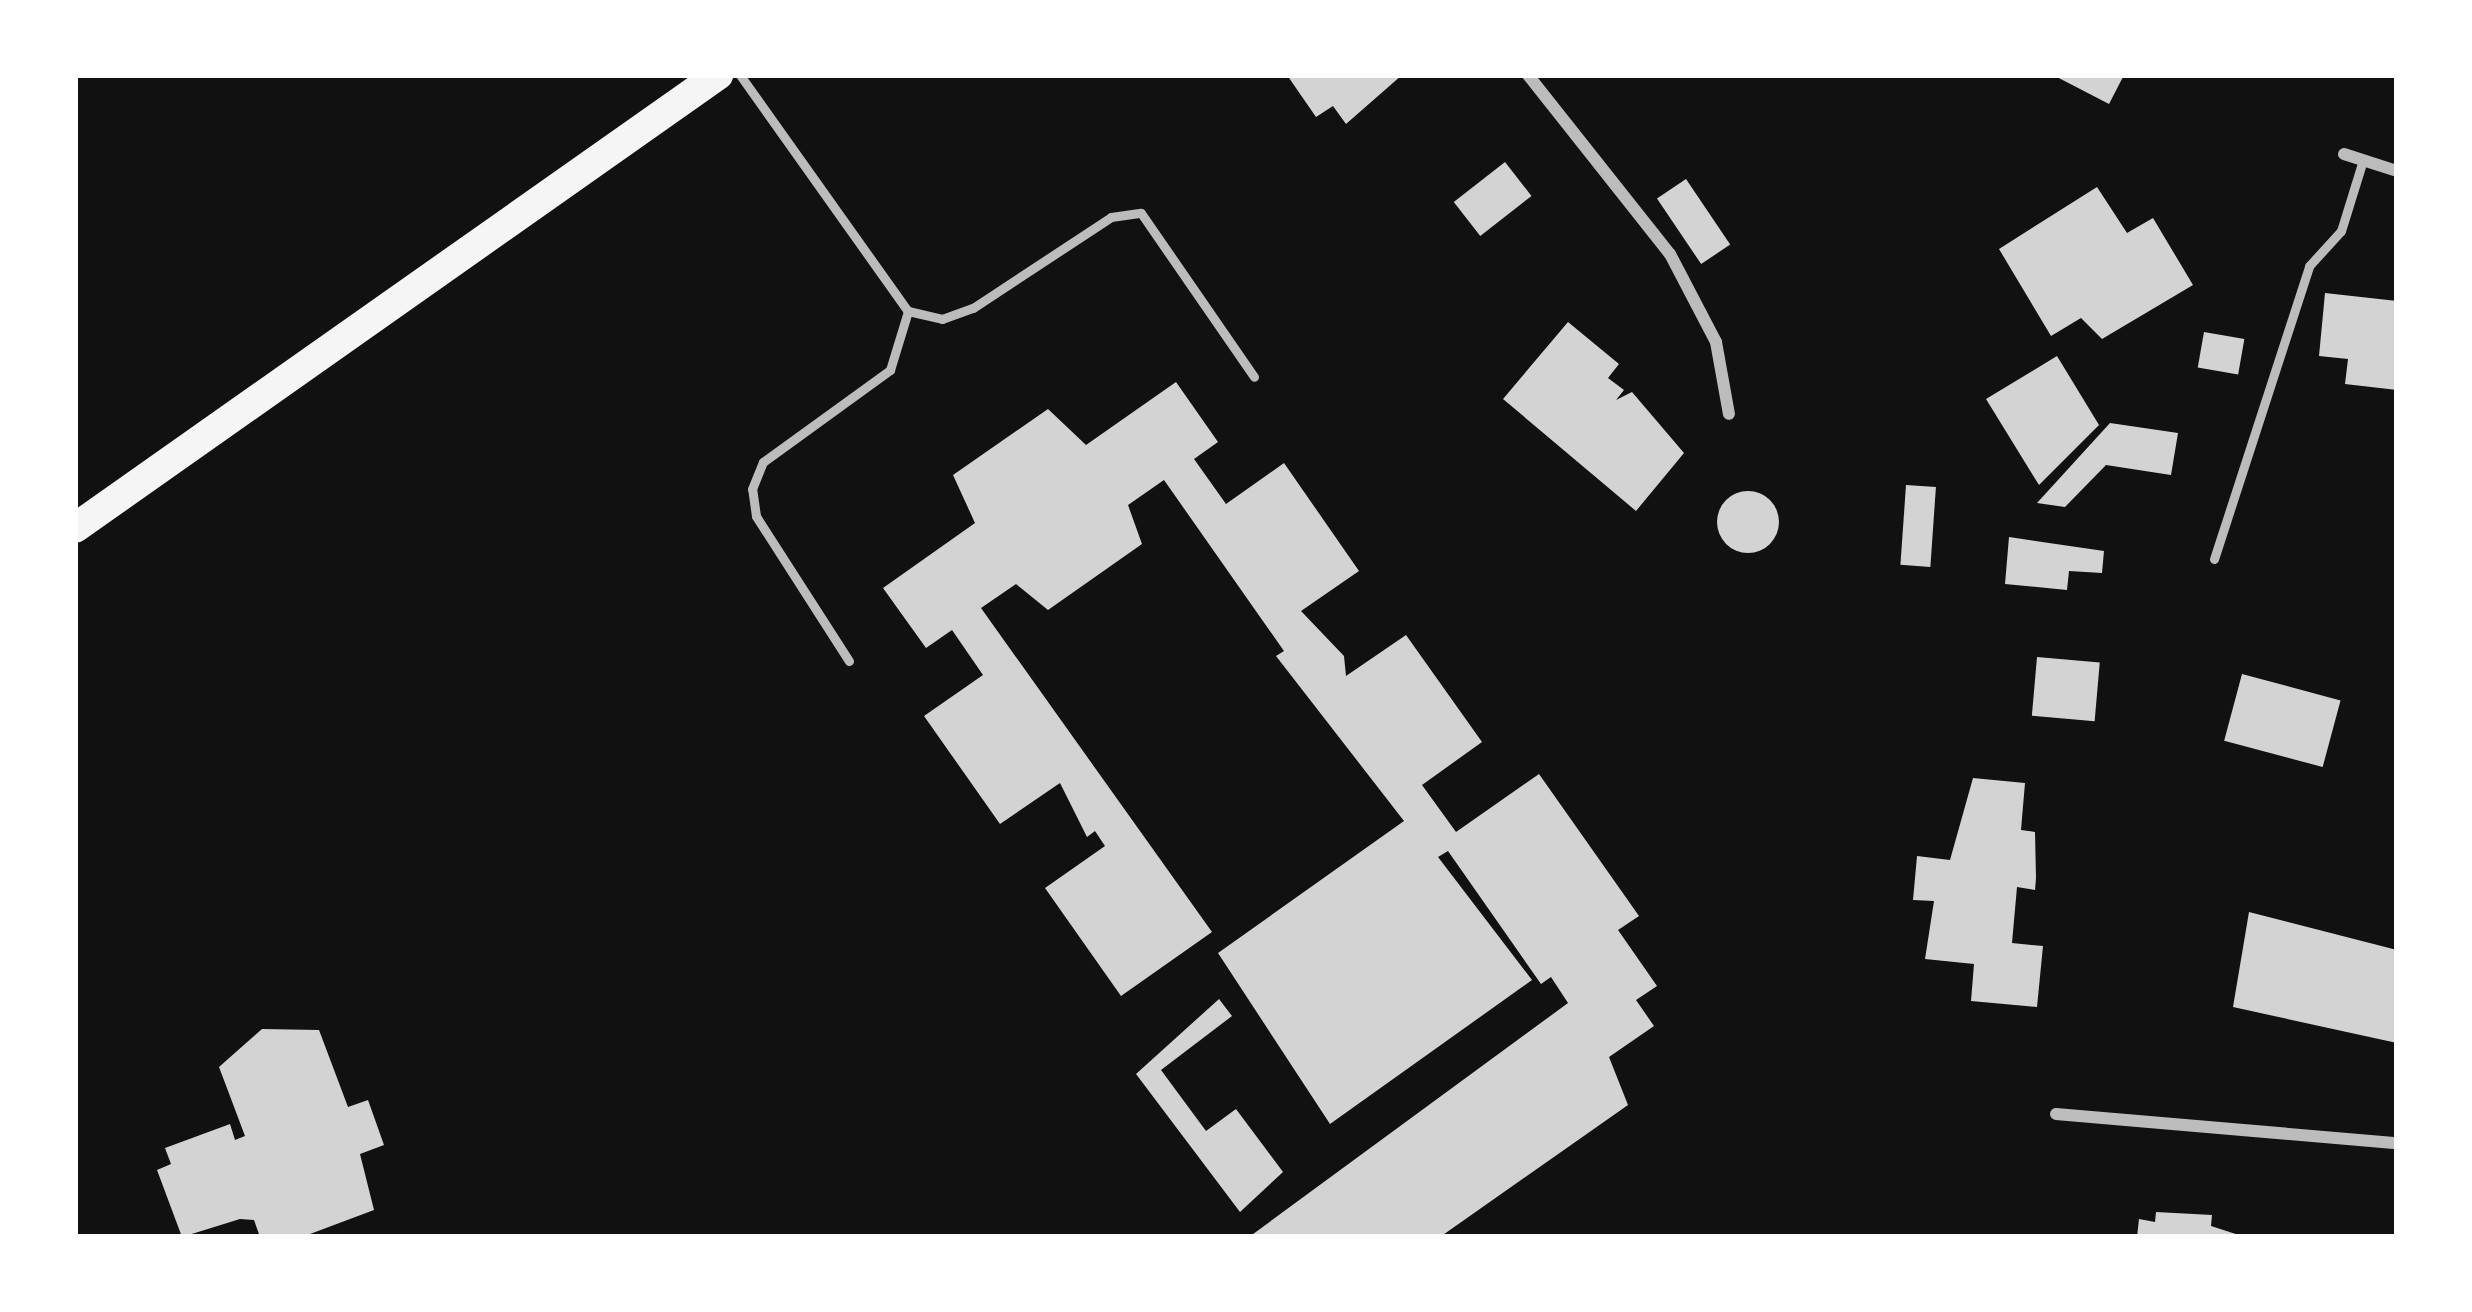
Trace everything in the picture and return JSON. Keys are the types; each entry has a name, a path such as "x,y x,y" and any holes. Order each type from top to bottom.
{"main road":[{"path":"75,528 718,75"}],"street":[{"path":"1528,75 1670,254 1716,343 1729,414"},
{"path":"2344,154 2397,171"},
{"path":"2056,1114 2397,1143"}],"lane":[{"path":"740,75 908,310 942,319 974,308 1111,217 1142,213 1254,377"},
{"path":"2214,559 2309,266 2341,231 2362,160"},
{"path":"849,661 756,516 752,488 763,462 890,370 908,310"}],"building":[{"path":"1287,75 1402,75 1346,124 1333,106 1316,117"},
{"path":"2053,75 2124,75 2109,104"},
{"path":"1505,162 1531,196 1480,236 1454,202"},
{"path":"1686,179 1730,244 1701,264 1657,199"},
{"path":"2097,187 2127,233 2153,218 2193,285 2102,339 2081,318 2051,336 1999,249"},
{"path":"2325,293 2397,301 2397,390 2345,384 2348,359 2319,356"},
{"path":"1568,322 1619,364 1608,378 1624,390 1616,400 1632,392 1684,453 1636,511 1503,399"},
{"path":"2204,332 2244,339 2238,375 2198,367"},
{"path":"2057,356 2099,425 2039,485 1986,399"},
{"path":"1176,382 1218,442 1194,459 1226,504 1284,463 1359,571 1301,611 1344,656 1346,676 1406,635 1482,742 1422,785 1456,832 1539,774 1639,916 1618,930 1657,986 1636,1000 1654,1026 1609,1057 1628,1105 1440,1237 1249,1237 1568,1003 1551,977 1541,984 1448,851 1438,857 1532,980 1330,1124 1218,953 1404,821 1276,656 1284,651 1164,480 1128,505 1142,544 1048,610 1016,584 981,608 1212,932 1121,996 1045,888 1105,846 1095,831 1087,837 1060,783 1000,824 924,716 983,675 952,630 926,648 883,588 975,523 953,475 1048,409 1086,445"},
{"path":"2110,423 2178,433 2171,475 2106,465 2065,507 2037,503"},
{"path":"1906,485 1936,487 1930,567 1900,565"},
{"path":"1748,491 1770,500 1779,522 1770,544 1748,553 1726,544 1717,522 1726,500"},
{"path":"2009,537 2104,551 2102,573 2069,571 2067,590 2005,584"},
{"path":"2037,657 2100,662 2095,721 2032,716"},
{"path":"2242,674 2341,700 2323,767 2224,741"},
{"path":"1973,778 2025,783 2021,830 2035,832 2036,878 2035,890 2017,887 2012,943 2043,946 2037,1007 1971,1001 1974,964 1925,959 1934,901 1913,900 1917,856 1950,860"},
{"path":"2249,912 2397,950 2397,1043 2233,1007"},
{"path":"1219,999 1232,1016 1161,1070 1206,1131 1236,1109 1283,1172 1240,1212 1136,1074"},
{"path":"262,1029 319,1030 348,1107 368,1100 384,1145 360,1154 374,1210 302,1237 260,1237 254,1220 240,1219 182,1237 157,1170 171,1164 165,1148 230,1124 235,1140 245,1136 219,1067"},
{"path":"2156,1212 2212,1215 2211,1226 2245,1237 2137,1237 2139,1219 2155,1222"}]}
